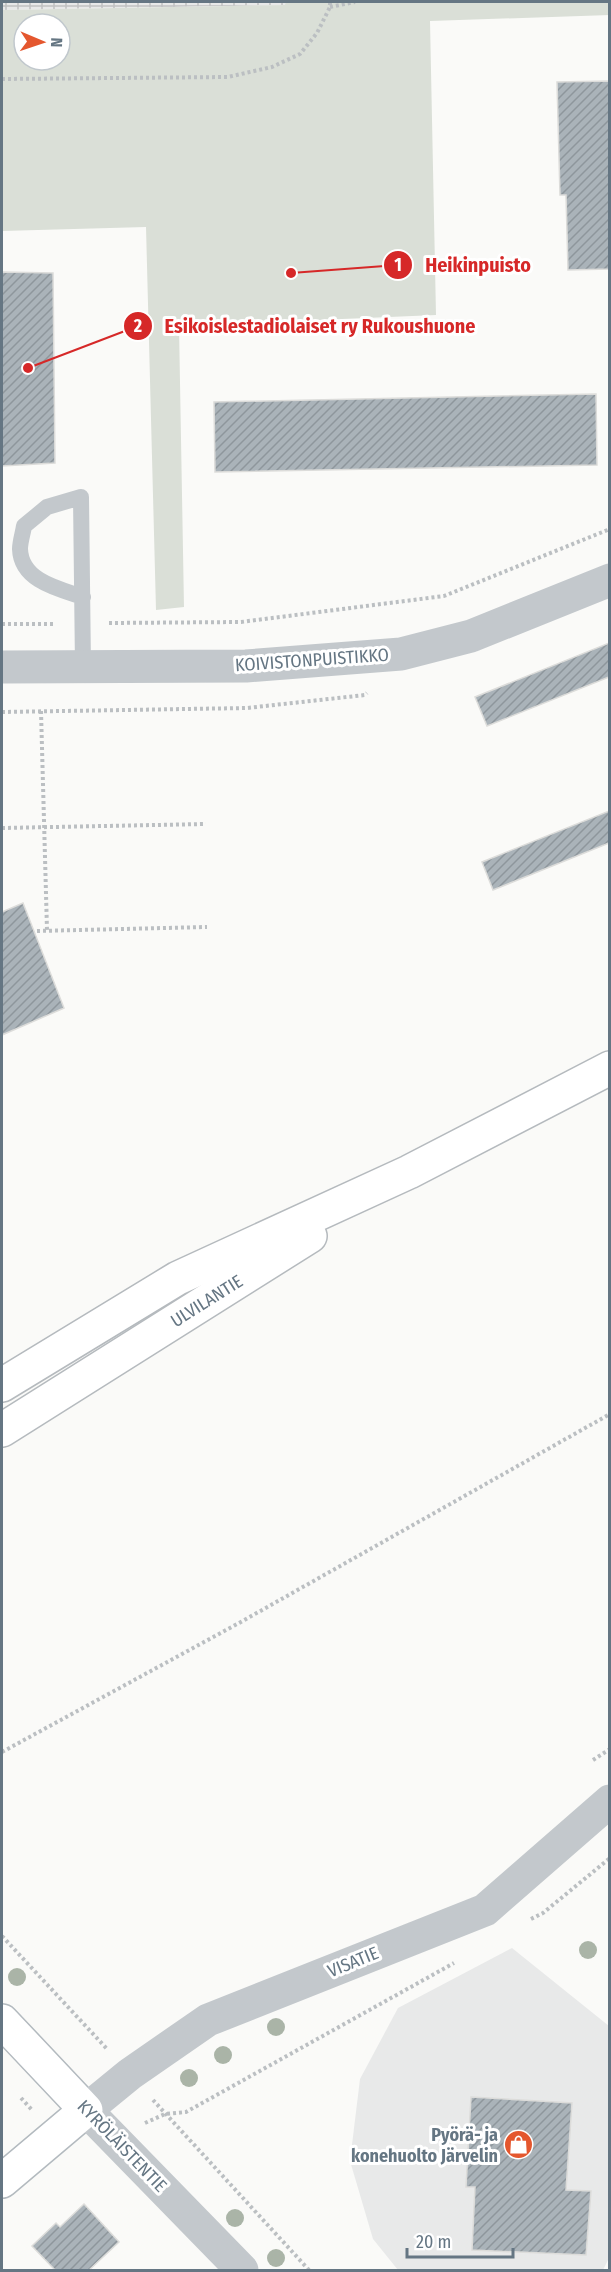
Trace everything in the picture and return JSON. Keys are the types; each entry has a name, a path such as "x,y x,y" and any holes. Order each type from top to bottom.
{"main road":[{"name":"ULVILANTIE","path":"2,1385 178,1278 409,1172 609,1068"},
{"name":"ULVILANTIE","path":"2,1430 195,1310 409,1172"},
{"name":"KYRÖLÄISTENTIE","path":"2,2021 86,2110"},
{"path":"2,2181 86,2110"}],"street":[{"name":"KOIVISTONPUISTIKKO","path":"2,667 246,666 400,654 471,636 609,580"},
{"name":"VISATIE","path":"86,2110 130,2074 208,2020 484,1910 609,1801"},
{"name":"KYRÖLÄISTENTIE","path":"86,2110 242,2271"}],"lane":[{"path":"83,597 47,586 27,569 20,551 24,526 47,507 81,497 83,564 83,597 83,667"}],"path":[{"path":"2,79 228,77 272,67 300,54 317,33 330,7 330,2"},
{"path":"330,7 355,2"},
{"path":"2,624 241,622 444,596 609,529"},
{"path":"41,711 47,930"},
{"path":"2,828 206,824"},
{"path":"37,932 207,927"},
{"path":"2,1752 239,1623 609,1414"},
{"path":"593,1760 609,1749"},
{"path":"522,1924 543,1913 609,1858"},
{"path":"2,1936 309,2271"},
{"path":"114,2138 165,2114 186,2112 461,1958"},
{"path":"21,2098 56,2136"}],"shaded area":[{"path":"2,2 286,2 286,5 2,10"},
{"path":"286,2 609,2 610,15 430,21 436,315 179,326 184,607 156,610 146,227 2,231 2,10 285,5"},
{"path":"512,1948 609,2026 610,2256 603,2270 398,2270 373,2239 350,2161 360,2079 398,2008"}],"building":[{"path":"609,81 609,269 568,270 566,195 560,195 557,82"},
{"path":"2,272 53,273 55,463 2,466"},
{"path":"596,394 597,465 215,472 214,402"},
{"path":"609,643 609,677 487,726 475,697"},
{"path":"609,811 609,843 493,890 482,862"},
{"path":"23,903 64,1008 2,1035 2,912"},
{"name":"Pyörä- ja konehuolto Järvelin","path":"471,2097 572,2103 566,2190 591,2191 586,2255 472,2250 475,2187 466,2187"},
{"path":"84,2204 119,2242 88,2271 56,2271 32,2246 56,2223 60,2227"}],"place":[{"name":"Heikinpuisto","path":"291,273"},
{"name":"Esikoislestadiolaiset ry Rukoushuone","path":"28,368"},
{"name":"Pyörä- ja konehuolto Järvelin","path":"519,2145"}]}
